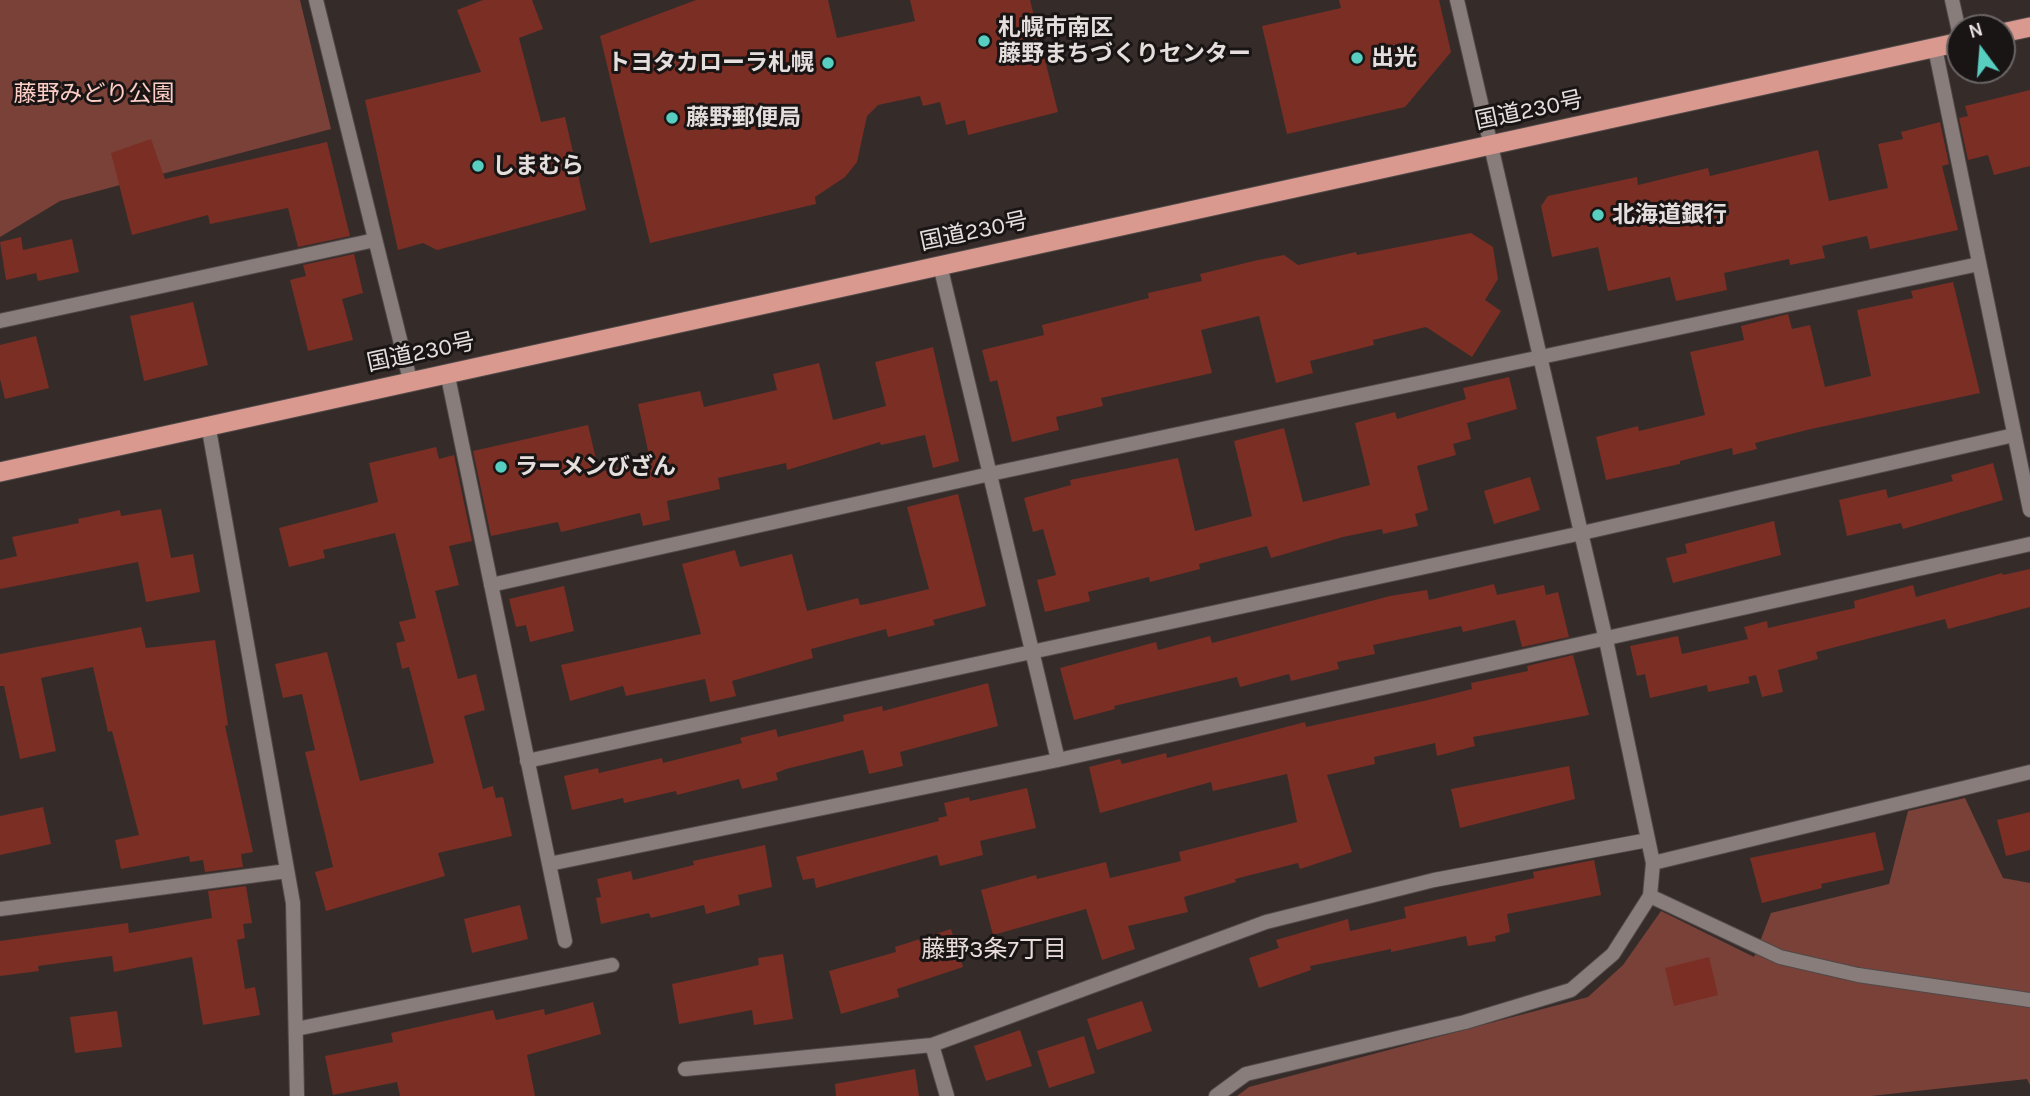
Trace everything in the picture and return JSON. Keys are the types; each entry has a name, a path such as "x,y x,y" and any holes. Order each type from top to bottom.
{"highway":[{"name":"国道230号","path":"0,472 208,424 1946,45"}],"street":[{"path":"316,0 410,380"},
{"path":"1216,1096 1245,1074 1465,1023 1571,990 1613,954 1650,896 1653,863 1606,640 1457,0"},
{"path":"1935,48 2014,435 2025,458 2030,510"},
{"path":"0,321 374,240"},
{"path":"940,264 1058,761"},
{"path":"491,585 990,474 1979,264"},
{"path":"447,372 565,940"},
{"path":"208,424 293,903 297,1096"},
{"path":"527,761 1582,533 2014,435"},
{"path":"548,864 1058,761 2030,544"},
{"path":"1653,863 2030,772"},
{"path":"685,1069 932,1045 1266,922 1434,880 1648,840"},
{"path":"0,909 287,871"},
{"path":"1650,896 1780,957 1858,975 2030,1000"},
{"path":"296,1029 612,965"},
{"path":"932,1045 947,1096"}],"green space":[{"name":"藤野みどり公園","path":"0,0 300,0 331,129 60,201 0,237"},
{"path":"1965,798 2003,878 2030,883 2030,1085 2027,1079 1871,1096 1237,1096 1249,1087 1588,997 1623,965 1661,911 1754,957 1771,913 1889,884 1908,811"}],"building":[{"name":"しまむら","path":"483,0 532,0 543,29 519,38 541,122 565,117 586,210 437,250 423,243 398,250 365,100 481,72 457,10"},
{"path":"696,0 828,0 837,38 915,21 910,0 1030,0 1058,112 968,135 965,120 946,125 940,102 923,106 920,96 878,105 867,116 857,162 845,177 815,197 816,204 650,243 600,36"},
{"path":"1339,0 1439,0 1451,52 1405,107 1287,134 1262,26 1341,8"},
{"path":"2030,90 2030,166 1994,175 1988,155 1968,160 1959,118 1968,116 1965,106"},
{"path":"1940,122 1949,164 1942,166 1958,230 1870,249 1867,236 1822,246 1825,258 1790,265 1789,259 1724,273 1727,290 1676,301 1670,277 1608,291 1598,247 1552,257 1541,206 1548,196 1637,177 1638,185 1708,168 1710,176 1818,150 1829,201 1888,188 1878,144 1903,139 1901,132"},
{"path":"151,139 165,179 327,142 350,236 298,247 288,208 210,224 208,215 132,235 111,153"},
{"path":"1471,233 1493,247 1498,279 1485,300 1501,311 1472,357 1426,327 1373,340 1374,345 1310,361 1313,373 1276,383 1259,316 1201,330 1212,373 1101,398 1103,406 1056,417 1059,430 1012,442 997,380 990,382 982,350 1044,335 1042,325 1149,298 1148,293 1202,281 1200,274 1258,260 1284,255 1298,265 1356,252 1357,255"},
{"path":"21,237 23,250 72,239 79,272 38,281 36,273 6,280 0,242"},
{"path":"354,254 363,293 342,299 353,340 308,351 290,280 306,276 303,265"},
{"path":"1953,282 1980,393 1755,443 1757,449 1733,455 1732,448 1680,461 1680,464 1606,480 1596,437 1638,426 1639,431 1705,415 1690,352 1744,340 1741,326 1788,314 1792,329 1810,325 1825,387 1871,376 1857,310 1913,298 1911,291"},
{"path":"193,302 208,365 144,381 130,316"},
{"path":"36,336 49,388 5,399 0,379 0,345"},
{"path":"933,347 959,461 933,468 925,435 881,445 880,442 787,470 786,463 718,478 720,489 667,501 670,520 643,526 640,513 561,532 558,522 491,536 473,451 588,425 599,472 650,460 638,404 700,391 704,407 777,390 773,374 819,363 833,420 886,406 875,362"},
{"path":"1509,377 1517,409 1467,423 1471,439 1453,444 1456,455 1417,466 1428,510 1415,514 1418,526 1383,534 1382,529 1343,537 1271,558 1267,546 1199,564 1200,569 1150,582 1149,577 1088,592 1090,601 1045,612 1037,580 1056,575 1043,529 1033,532 1024,498 1071,485 1070,480 1178,458 1195,531 1252,516 1234,441 1284,428 1303,502 1370,485 1355,423 1395,412 1397,419 1466,399 1463,388"},
{"path":"436,447 439,459 454,455 472,541 449,546 459,585 435,591 458,679 476,674 485,710 464,716 483,789 493,786 496,798 503,797 512,836 438,853 445,876 326,911 315,872 333,867 305,752 315,750 302,694 283,698 275,664 327,652 360,781 434,763 409,667 402,669 396,643 405,641 399,622 416,618 395,533 323,550 325,558 289,567 279,528 378,502 369,463"},
{"path":"1993,463 2003,500 1903,529 1901,523 1847,536 1839,500 1886,489 1888,498 1953,481 1951,475"},
{"path":"1530,477 1540,510 1494,524 1484,491"},
{"path":"958,494 986,606 933,620 935,625 888,637 886,629 811,649 813,658 732,681 736,696 710,702 705,679 626,696 623,686 570,701 561,665 701,634 682,564 735,550 740,567 792,554 807,611 858,598 860,605 867,604 929,589 907,507"},
{"path":"161,509 171,558 193,554 200,592 146,602 138,562 0,589 0,560 17,556 12,537 79,523 78,519 120,510 121,516"},
{"path":"1774,521 1781,555 1673,583 1666,558 1687,553 1685,544"},
{"path":"2030,569 2030,607 1948,629 1945,619 1816,652 1818,659 1778,670 1783,692 1762,697 1756,675 1748,677 1750,683 1708,692 1707,685 1650,698 1645,674 1637,676 1630,646 1678,636 1682,654 1748,639 1744,627 1767,621 1768,628 1855,608 1854,601 1913,585 1916,597 2002,573 2003,575"},
{"path":"1494,584 1497,595 1544,585 1546,595 1558,592 1569,637 1522,647 1515,620 1463,632 1461,626 1373,645 1375,654 1337,662 1339,669 1291,681 1289,674 1240,687 1237,677 1114,706 1115,709 1074,720 1060,668 1156,642 1158,650 1210,636 1212,643 1390,596 1427,590 1429,600"},
{"path":"564,586 574,631 530,642 526,625 516,627 509,599"},
{"path":"141,627 146,648 215,640 228,725 225,726 253,852 241,854 243,867 205,872 203,860 190,862 189,856 121,869 115,840 139,835 112,731 108,732 93,667 41,678 56,751 20,759 4,686 0,686 0,654"},
{"path":"1573,655 1589,715 1473,737 1475,746 1437,756 1435,743 1374,757 1375,764 1327,775 1352,852 1300,869 1298,863 1235,879 1236,882 1184,897 1188,912 1128,926 1135,949 1102,960 1086,909 993,935 981,890 1036,875 1037,879 1106,862 1110,878 1181,861 1179,852 1297,822 1287,774 1213,791 1211,782 1100,813 1089,767 1120,759 1122,764 1166,753 1167,758 1305,722 1306,727 1428,700 1472,689 1471,683 1528,671 1527,666"},
{"path":"988,683 998,726 900,752 903,766 869,774 863,750 786,769 776,773 778,780 742,789 739,779 677,795 676,791 624,803 623,798 572,810 564,776 598,768 599,773 662,758 663,763 742,743 740,738 776,729 778,737 844,721 843,715 882,706 883,711"},
{"path":"1569,766 1575,799 1460,828 1451,789"},
{"path":"1027,788 1036,828 980,841 983,855 940,866 937,855 816,888 814,878 803,880 796,857 939,821 938,818 947,816 944,803 969,797 970,801"},
{"path":"43,807 51,844 0,855 0,816"},
{"path":"2030,812 2030,850 2006,856 1997,820"},
{"path":"1875,832 1884,870 1821,884 1822,888 1762,903 1750,858"},
{"path":"765,845 772,887 738,895 740,905 706,914 704,905 651,918 649,913 601,924 596,898 601,897 597,879 631,871 633,880 694,865 693,861"},
{"path":"1594,860 1601,895 1507,914 1510,932 1495,936 1496,941 1468,946 1466,936 1391,952 1391,949 1310,966 1311,970 1259,988 1249,958 1279,948 1276,940 1348,919 1350,931 1406,918 1404,907 1534,878 1533,872"},
{"path":"246,886 252,923 243,924 245,938 237,940 245,989 255,987 260,1015 203,1025 192,957 114,972 112,956 38,966 39,971 0,976 0,941 128,923 129,933 212,918 208,891"},
{"path":"520,905 528,939 472,953 464,919"},
{"path":"951,929 963,967 897,989 899,997 841,1014 829,971 896,952 895,947"},
{"path":"783,954 793,1019 754,1025 752,1010 679,1024 672,984 759,965 758,958"},
{"path":"1709,957 1718,995 1674,1006 1665,968"},
{"path":"1142,1001 1152,1031 1097,1050 1087,1019"},
{"path":"593,1002 601,1034 527,1055 535,1096 400,1096 397,1082 333,1095 325,1056 393,1042 391,1033 493,1010 496,1020 544,1009 545,1015"},
{"path":"117,1011 122,1047 75,1053 70,1017"},
{"path":"1020,1030 1032,1066 986,1081 974,1046"},
{"path":"1084,1036 1095,1073 1049,1088 1037,1051"},
{"path":"915,1069 919,1096 836,1096 835,1084"}],"place":[{"name":"札幌市南区 藤野まちづくりセンター","path":"984,41"},
{"name":"出光","path":"1357,58"},
{"name":"トヨタカローラ札幌","path":"828,63"},
{"name":"藤野郵便局","path":"672,118"},
{"name":"しまむら","path":"478,166"},
{"name":"北海道銀行","path":"1598,215"},
{"name":"ラーメンびざん","path":"501,467"}],"district":[{"name":"藤野3条7丁目","path":"994,950"}]}
